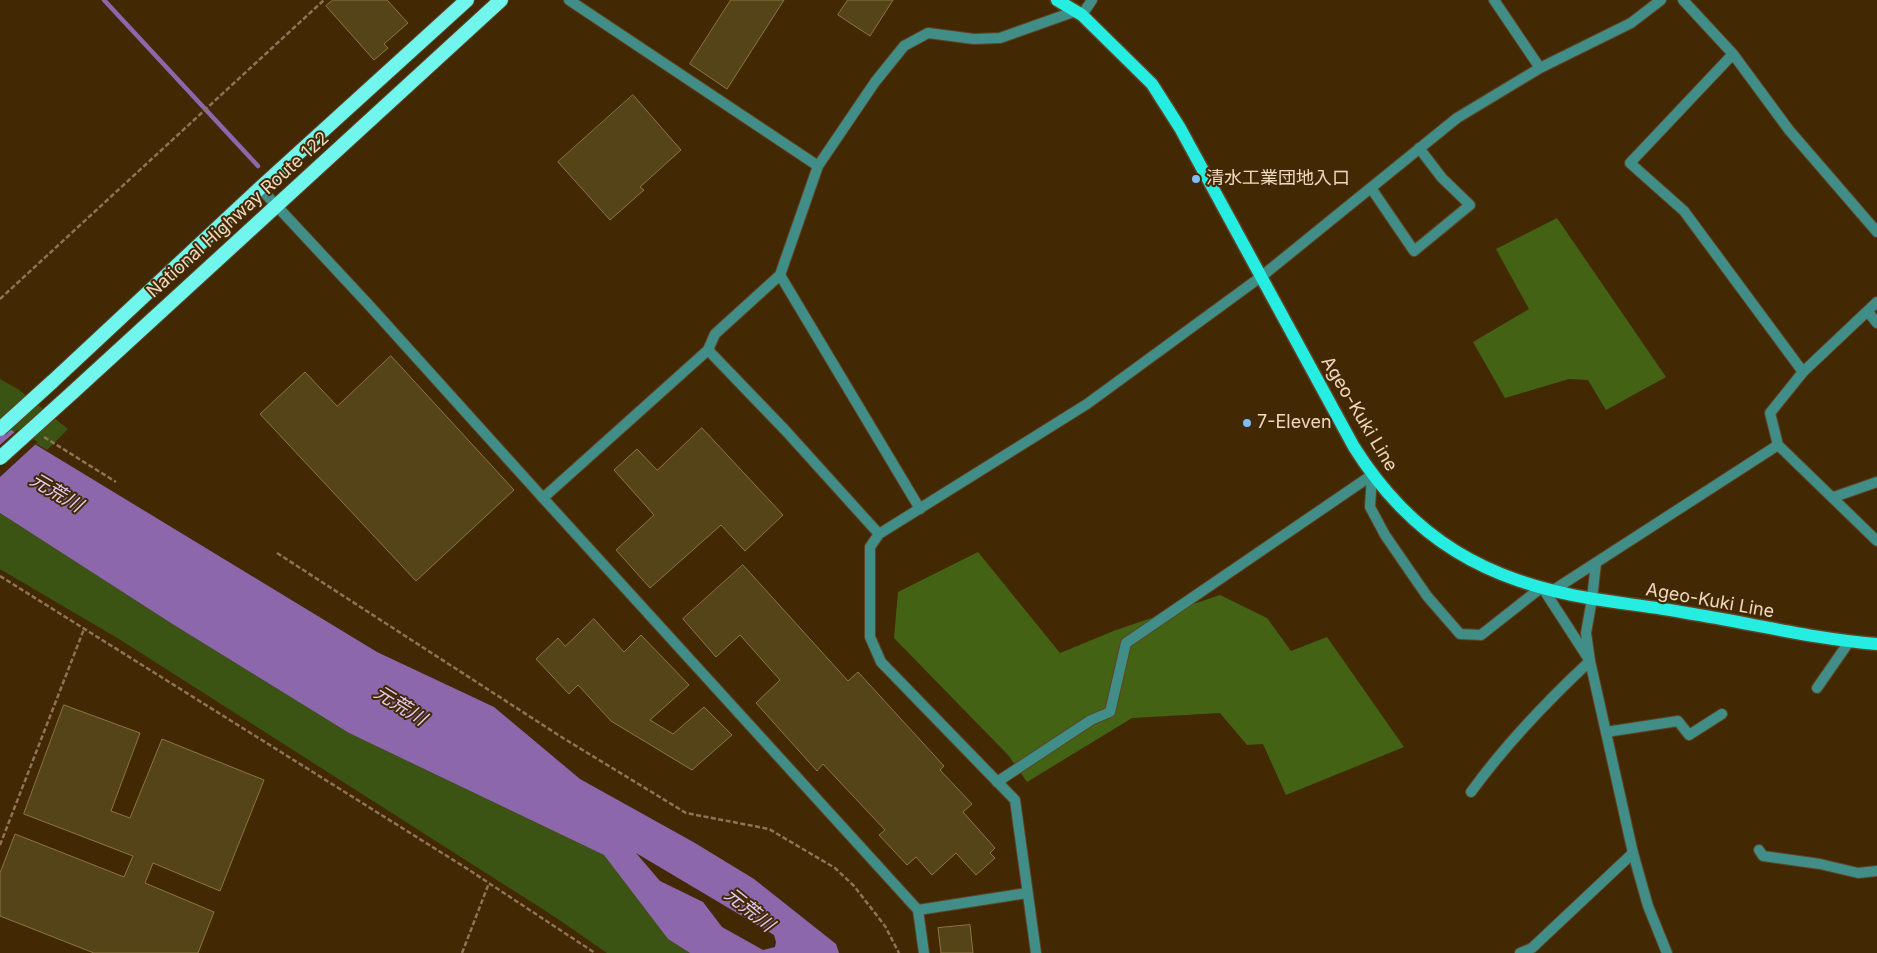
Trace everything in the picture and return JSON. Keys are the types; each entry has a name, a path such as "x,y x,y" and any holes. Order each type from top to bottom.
{"highway":[{"name":"National Highway Route 122","path":"0,429 260,188 467,0"},
{"name":"National Highway Route 122","path":"0,458 501,0"}],"main road":[{"name":"Ageo-Kuki Line","path":"1057,0 1079,13 1152,84 1180,128 1350,439 1372,475 1414,522 1439,541 1493,571 1547,589 1592,599 1689,613 1849,642 1877,644"}],"street":[{"path":"569,0 818,166"},
{"path":"543,498 708,350 715,334 780,275 818,166 875,82 904,46 928,33 974,39 1000,38 1079,13 1092,0"},
{"path":"1494,0 1540,68"},
{"path":"1036,953 1015,800 880,662 870,636 870,547 879,534 1088,404 1262,276 1458,118 1540,68 1631,23 1662,0"},
{"path":"1683,0 1733,54 1789,130 1877,232"},
{"path":"1733,54 1630,162 1684,211 1803,372"},
{"path":"1371,188 1414,251 1470,205 1442,178 1419,148"},
{"path":"260,188 368,304 918,910 924,953"},
{"path":"780,275 920,509"},
{"path":"1877,302 1803,372 1770,413 1778,445 1834,497 1877,541"},
{"path":"1868,312 1877,323"},
{"path":"708,350 785,430 879,534"},
{"path":"1372,475 1370,507 1385,535 1427,596 1460,634 1481,634 1547,589 1596,563 1778,445"},
{"path":"997,782 1091,720 1110,712 1126,643 1372,475"},
{"path":"1834,497 1877,482"},
{"path":"1596,563 1586,633 1590,661 1634,854 1650,913 1667,953"},
{"path":"1547,589 1590,661"},
{"path":"1817,688 1849,642"},
{"path":"1470,792 1496,758 1552,696 1590,661"},
{"path":"1606,732 1678,720 1689,735 1722,714"},
{"path":"1759,850 1763,856 1820,864 1858,873 1877,871"},
{"path":"1520,953 1532,948 1634,854"},
{"path":"918,910 1027,893"}],"path":[{"path":"0,299 209,104 324,0"},
{"path":"40,434 116,482"},
{"path":"278,553 563,738 686,813 769,829 836,868 854,886 885,926 899,953"},
{"path":"0,576 596,953"},
{"path":"0,845 84,629"},
{"path":"462,953 489,884"}],"green space":[{"path":"1557,218 1666,377 1606,410 1588,380 1569,379 1505,398 1473,342 1529,309 1496,249"},
{"path":"0,379 18,389 68,429 47,450 0,423"},
{"path":"0,513 174,625 349,733 604,855 668,939 690,953 607,953 555,917 119,639 0,569"},
{"path":"978,552 1060,653 1116,630 1220,595 1267,618 1291,651 1327,637 1404,747 1286,795 1263,744 1247,745 1220,713 1132,718 1027,782 1008,755 894,638 898,592"}],"water":[{"name":"元荒川","path":"0,423 377,652 494,707 580,779 695,843 754,879 836,944 839,953 690,953 668,939 604,855 349,733 174,625 0,513","holes":["636,853 774,935 775,947 763,950 722,927 703,902 660,881"]}],"pier":[{"path":"17,430 38,442 0,477 0,445"}],"building":[{"path":"333,0 387,0 408,23 384,44 388,48 374,60 326,6"},
{"path":"731,0 784,0 727,89 690,64"},
{"path":"848,0 893,0 870,36 838,15"},
{"path":"633,95 681,150 640,187 644,190 610,220 558,162"},
{"path":"391,356 514,490 416,581 260,414 305,372 337,406"},
{"path":"702,428 783,515 745,551 721,525 650,588 616,550 654,515 614,470 637,449 657,470"},
{"path":"743,565 848,681 858,672 944,766 940,770 972,804 963,812 995,848 990,853 995,858 976,875 956,853 932,875 916,857 907,865 879,835 885,830 823,764 817,771 756,703 780,680 740,635 716,657 683,619"},
{"path":"594,619 624,652 641,635 689,685 650,720 673,734 704,707 732,735 692,770 611,721 578,685 569,694 536,659 558,638 565,646"},
{"path":"64,705 140,733 111,811 130,818 162,739 264,780 220,891 153,863 145,883 214,912 198,953 94,953 0,916 0,873 15,834 124,877 133,856 24,814"},
{"path":"970,925 973,953 941,953 938,928"}],"waterway":[{"path":"104,0 258,166"}],"place":[{"name":"清水工業団地入口","path":"1196,179"},
{"name":"7-Eleven","path":"1247,423"}]}
